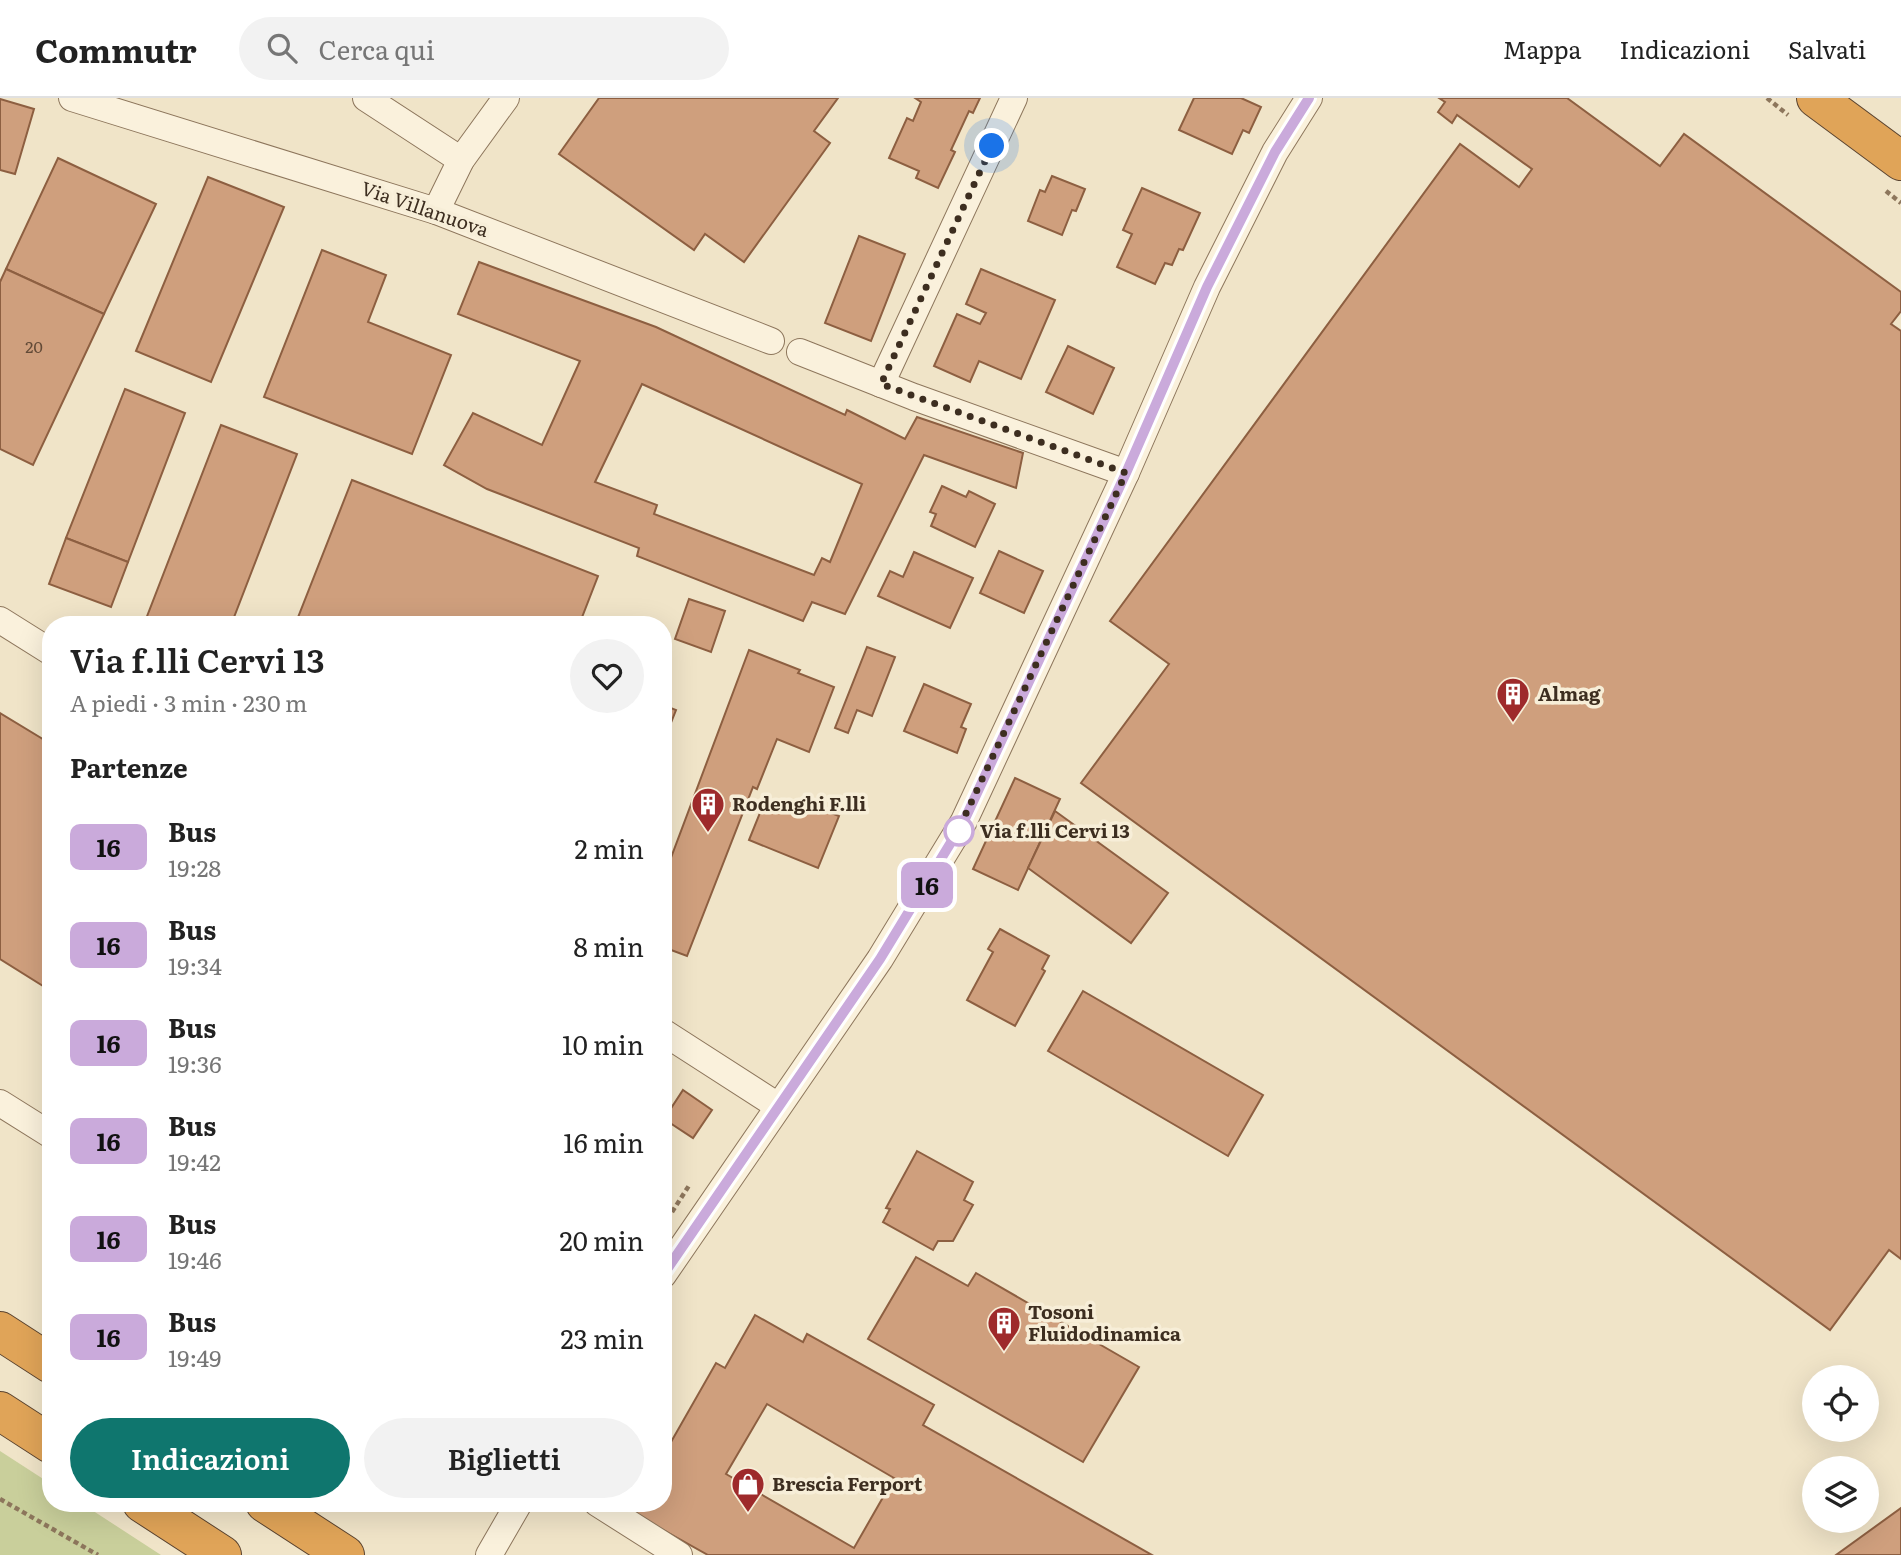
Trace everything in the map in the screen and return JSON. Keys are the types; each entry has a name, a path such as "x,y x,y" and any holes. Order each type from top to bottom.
{"highway":[{"path":"1816,98 1901,161"},
{"path":"0,1331 42,1358"},
{"path":"0,1411 42,1438"},
{"path":"156,1512 222,1555"},
{"path":"279,1512 345,1555"}],"street":[{"name":"Via Villanuova","path":"72,98 436,211 771,341"},
{"path":"366,98 461,160"},
{"path":"436,211 461,160 506,98"},
{"path":"881,384 1014,98"},
{"path":"672,1262 880,959 964,821 1126,473 1207,287 1275,152 1309,98"},
{"path":"800,352 1126,473"},
{"path":"0,620 42,646"},
{"path":"672,1038 778,1106"},
{"path":"0,1102 42,1129"},
{"path":"489,1555 514,1512"},
{"path":"611,1512 679,1555"}],"path":[{"path":"672,1211 691,1182"},
{"path":"0,1499 98,1555"}],"green space":[{"path":"0,1451 42,1478 42,1512 95,1512 161,1555 0,1555"}],"building":[{"path":"599,98 838,98 814,131 830,143 744,262 705,234 694,250 559,154"},
{"path":"915,98 980,98 973,113 969,111 951,150 955,152 938,188 916,178 919,171 889,158 907,118 913,121 921,102"},
{"path":"1194,98 1241,98 1261,107 1249,133 1243,130 1232,154 1179,130"},
{"name":"Almag","path":"1439,98 1567,98 1660,166 1684,134 1901,292 1901,311 1891,324 1901,331 1901,1259 1889,1250 1830,1330 1081,783 1169,664 1110,621 1460,144 1519,187 1532,169 1457,115 1452,123 1438,112 1445,102"},
{"path":"0,99 34,109 15,174 0,170"},
{"path":"58,158 156,204 104,314 6,269"},
{"path":"1052,176 1085,189 1076,211 1072,210 1062,235 1028,221 1040,190 1045,192"},
{"path":"208,177 284,207 211,382 136,351"},
{"path":"1142,188 1200,213 1183,250 1179,249 1172,265 1165,263 1155,284 1117,267 1132,234 1123,230"},
{"path":"859,236 905,254 871,341 825,323"},
{"path":"322,250 386,275 368,322 451,355 412,454 264,397"},
{"path":"479,262 656,327 845,415 847,410 905,439 917,417 1023,453 1016,488 924,455 845,614 812,602 803,621 637,556 639,548 487,489 444,465 473,413 542,445 580,361 458,314","holes":["642,384 862,484 830,562 822,558 814,575 654,514 657,505 595,482"]},
{"path":"6,269 104,314 33,465 0,449 0,282"},
{"path":"981,269 1055,300 1021,379 979,361 970,382 934,366 957,314 980,324 986,313 966,304"},
{"path":"1068,346 1114,368 1093,414 1046,392"},
{"path":"125,389 185,413 128,562 66,538"},
{"path":"221,425 297,454 234,616 147,616"},
{"path":"352,480 598,576 582,616 299,616"},
{"path":"942,486 966,497 969,491 995,504 975,547 931,526 936,514 930,512"},
{"path":"66,538 128,562 111,607 49,584"},
{"path":"999,551 1043,571 1024,613 980,593"},
{"path":"914,552 973,578 950,628 878,596 890,571 903,577"},
{"path":"689,599 725,611 711,652 675,639"},
{"path":"867,647 895,657 872,716 857,710 848,733 835,728"},
{"name":"Rodenghi F.lli","path":"749,650 834,687 809,752 777,739 757,789 753,787 687,956 672,950 672,855"},
{"path":"924,684 971,704 961,727 966,729 957,753 904,731"},
{"path":"0,713 42,739 42,985 0,959"},
{"path":"1015,778 1060,799 1018,890 973,869"},
{"path":"766,798 799,811 803,802 839,816 818,868 749,840"},
{"path":"1055,811 1168,893 1131,943 1028,868"},
{"path":"1000,929 1049,956 1042,969 1045,971 1015,1026 967,1000 993,952 988,949"},
{"path":"1083,991 1263,1095 1228,1156 1048,1051"},
{"path":"683,1090 712,1110 693,1138 672,1124 672,1107"},
{"path":"917,1151 973,1182 964,1200 973,1205 953,1241 938,1241 933,1250 883,1222 890,1209 886,1208"},
{"name":"Tosoni Fluidodinamica","path":"916,1257 968,1286 976,1273 1139,1367 1083,1462 868,1339"},
{"path":"755,1315 803,1342 807,1334 934,1405 923,1425 1152,1555 708,1555 631,1512 672,1512 672,1440 716,1363 725,1368","holes":["767,1404 894,1478 854,1548 726,1474"]},
{"path":"1901,1508 1901,1555 1836,1555 1866,1533 1879,1533 1879,1524"}],"bus line":[{"name":"16","path":"672,1262 880,959 964,821 1126,473 1207,287 1275,152 1309,98"}],"place":[{"name":"Almag","path":"1513,724"},
{"name":"Via f.lli Cervi 13","path":"959,831"},
{"name":"Rodenghi F.lli","path":"708,834"},
{"name":"Tosoni Fluidodinamica","path":"1004,1353"},
{"name":"Brescia Ferport","path":"748,1514"}],"route":[{"path":"959,831 954,839 1126,473 881,384 992,146"}]}
